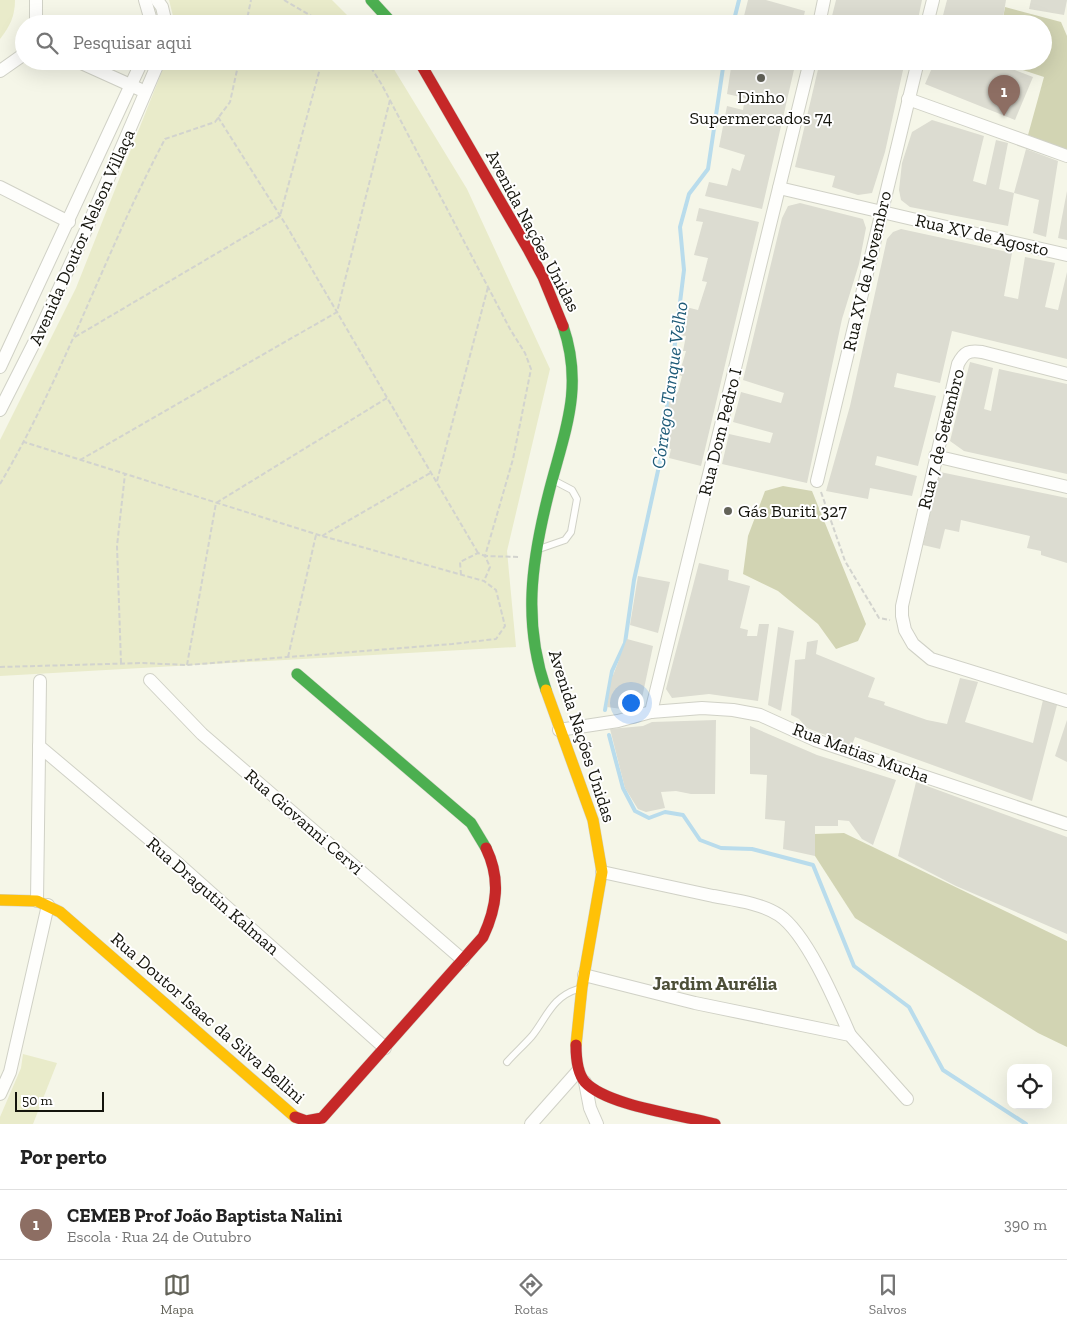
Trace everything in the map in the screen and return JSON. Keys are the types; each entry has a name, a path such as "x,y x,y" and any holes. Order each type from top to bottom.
{"street":[{"path":"36,0 36,15"},
{"path":"145,0 151,15"},
{"path":"158,0 164,15"},
{"path":"371,0 385,15"},
{"path":"821,15 824,0"},
{"path":"929,15 933,0"},
{"path":"0,71 15,60"},
{"path":"97,70 147,92"},
{"name":"Avenida Doutor Nelson Villaça","path":"0,367 138,70"},
{"name":"Avenida Doutor Nelson Villaça","path":"0,410 41,330 156,70"},
{"name":"Avenida Nações Unidas","path":"424,70 538,270 562,321 572,354 573,398 535,554 531,605 532,636 536,661 593,822 601,855 602,872 583,981 576,1041 581,1076"},
{"name":"Rua Dom Pedro I","path":"651,712 808,70"},
{"name":"Rua XV de Novembro","path":"817,481 916,70"},
{"path":"908,99 1067,156"},
{"path":"0,187 69,222"},
{"name":"Rua XV de Agosto","path":"779,188 1067,254"},
{"name":"Rua 7 de Setembro","path":"904,626 902,606 935,456 958,364 963,355 968,352 982,352 1067,374"},
{"path":"935,456 1067,487"},
{"path":"904,626 913,644 931,659 1067,701"},
{"name":"Rua Doutor Isaac da Silva Bellini","path":"42,903 72,922 291,1116 306,1121 322,1118 483,937 492,921 496,905 496,882 492,858 485,842 471,823 298,674"},
{"name":"Rua Giovanni Cervi","path":"150,680 202,734 463,960"},
{"path":"0,1094 10,1072 42,903 39,746 40,681"},
{"name":"Rua Matias Mucha","path":"651,712 702,708 733,710 760,715 815,740 1067,824"},
{"path":"559,730 618,721 651,712"},
{"name":"Rua Dragutin Kalman","path":"39,746 174,860 385,1048"},
{"path":"602,872 736,900 764,908 779,915 793,928 807,949 850,1035 907,1099"},
{"path":"0,900 42,903"},
{"path":"583,981 850,1035"},
{"path":"531,1124 581,1076"},
{"path":"581,1076 590,1108 597,1124"},
{"path":"581,1076 602,1093 624,1101 715,1124"}],"lane":[{"path":"535,554 565,540 571,532 577,499 572,490 554,480"},
{"path":"507,1062 532,1036 550,1006 583,981"}],"path":[{"path":"248,15 251,0"},
{"path":"284,0 310,15"},
{"path":"0,484 24,442 74,338 149,169 165,138 215,122 230,102 237,70"},
{"path":"74,338 280,216 320,70"},
{"path":"372,70 525,353 530,369 513,459 485,556 490,567 484,581"},
{"path":"80,460 337,312 390,100"},
{"path":"218,117 280,216 388,397 478,553 485,556 535,554"},
{"path":"437,481 488,287"},
{"path":"187,665 216,503 388,397"},
{"path":"0,667 121,663 187,665 452,644 496,639 505,626 496,590 484,581 322,536 24,442"},
{"path":"322,536 432,472"},
{"path":"121,663 117,546 125,474"},
{"path":"817,481 845,561 865,597 879,618 904,626"},
{"path":"288,657 316,534"},
{"path":"461,575 460,562 478,553"}],"green space":[{"path":"0,0 15,0 11,21 0,39"},
{"path":"169,0 332,0 347,15 173,15"},
{"path":"1005,7 1035,15 1004,15"},
{"path":"1052,20 1061,22 1067,36 1067,150 1028,135 1044,77 1023,70 1052,70"},
{"path":"162,70 394,70 467,189 550,369 507,551 516,647 0,676 0,440 76,288"},
{"path":"783,486 812,491 866,624 858,641 836,649 818,624 778,591 743,574 748,536 765,491"},
{"path":"844,833 1067,941 1067,1047 1038,1033 855,918 815,856 815,834"},
{"path":"23,1054 57,1063 33,1124 0,1124 0,1117 21,1068"}],"building":[{"path":"748,0 766,0 805,11 804,15 744,15"},
{"path":"836,0 922,0 919,15 832,15"},
{"path":"947,0 1006,0 1004,15 943,15"},
{"path":"1031,0 1067,0 1064,15 1029,9"},
{"path":"731,70 794,70 762,209 705,196 709,182 727,186 732,168 740,171 745,155 719,147 727,106 743,110 745,98 727,94"},
{"path":"818,70 903,70 885,152 872,193 858,195 832,187 835,176 795,167"},
{"path":"931,70 1015,70 1033,77 1015,120 925,84"},
{"path":"932,120 984,136 973,181 986,185 996,140 1008,143 999,189 1014,193 1008,226 910,207 901,200 899,190 902,163 912,132"},
{"path":"1026,149 1058,161 1046,237 1033,233 1039,200 1014,193"},
{"path":"1067,191 1067,240 1058,238"},
{"path":"800,203 863,219 866,228 859,264 842,319 807,483 722,464 729,434 770,443 773,433 733,422 741,392 781,403 784,393 743,380 782,218 788,206"},
{"path":"699,208 759,222 701,466 669,458 671,449 665,448 670,390 678,392 682,376 679,375 686,351 683,351 686,336 678,335 686,307 698,310 707,282 702,281 708,258 694,255 703,222 696,221"},
{"path":"901,229 1012,253 1004,296 1018,299 1025,257 1055,263 1045,307 1058,310 1067,272 1067,359 952,331 940,383 897,373 894,387 936,396 918,466 877,456 875,465 917,476 912,496 870,488 868,499 826,491 850,406 887,239 893,232"},
{"path":"970,362 993,368 984,409 991,411 999,369 1067,384 1067,474 964,451 950,441"},
{"path":"940,472 1067,498 1067,563 1041,555 1041,551 1027,548 1030,536 961,520 959,532 945,529 940,549 923,545"},
{"path":"699,563 729,570 728,580 750,586 740,628 748,630 747,636 757,636 759,624 769,624 758,701 709,694 672,698 666,689"},
{"path":"638,576 670,582 658,633 630,625"},
{"path":"778,627 794,631 781,711 768,705"},
{"path":"627,639 653,646 642,698 622,709 607,707 612,678"},
{"path":"818,640 816,654 875,678 868,697 885,702 884,705 927,720 947,724 960,678 978,682 965,722 1033,743 1043,700 1057,705 1032,801 855,737 852,745 807,728 799,719 791,715 795,660 805,659 807,642"},
{"path":"716,720 715,794 691,794 676,791 661,792 665,808 646,812 638,809 625,788 610,729 643,726 652,722"},
{"path":"1067,720 1067,762 1055,756"},
{"path":"750,726 817,755 896,780 873,845 862,839 849,821 838,820 838,826 815,826 815,856 783,849 785,821 765,819 767,775 750,774"},
{"path":"916,782 1067,837 1067,934 956,886 898,856"}],"waterway":[{"name":"Córrego Tanque Velho","path":"735,15 739,0"},
{"name":"Córrego Tanque Velho","path":"605,710 612,671 625,643 634,580 661,457 684,270 680,227 689,194 708,169 723,70"},
{"name":"Córrego Tanque Velho","path":"609,735 623,788 635,811 649,818 665,812 683,815 700,840 721,848 752,849 813,865 854,966 909,1007 943,1070 1026,1124"}],"traffic: fast":[{"path":"371,0 385,15"},
{"path":"546,690 534,641 532,593 537,546 565,432 572,392 572,371 563,326"},
{"path":"297,674 471,823 486,848"}],"traffic: slow":[{"path":"546,690 593,820 602,872 582,987 576,1045"},
{"path":"0,900 37,901 60,912 295,1117"}],"traffic: jam":[{"path":"424,70 528,249 543,277 563,326"},
{"path":"295,1117 306,1121 322,1118 483,937 488,926 495,893 494,871 486,848"},
{"path":"576,1045 580,1074 585,1082 596,1090 610,1097 646,1109 715,1124"}],"place":[{"name":"Dinho Supermercados 74","path":"761,78"},
{"name":"CEMEB Prof João Baptista Nalini","path":"1004,116"},
{"name":"Gás Buriti 327","path":"728,511"}],"district":[{"name":"Jardim Aurélia","path":"715,983"}]}
